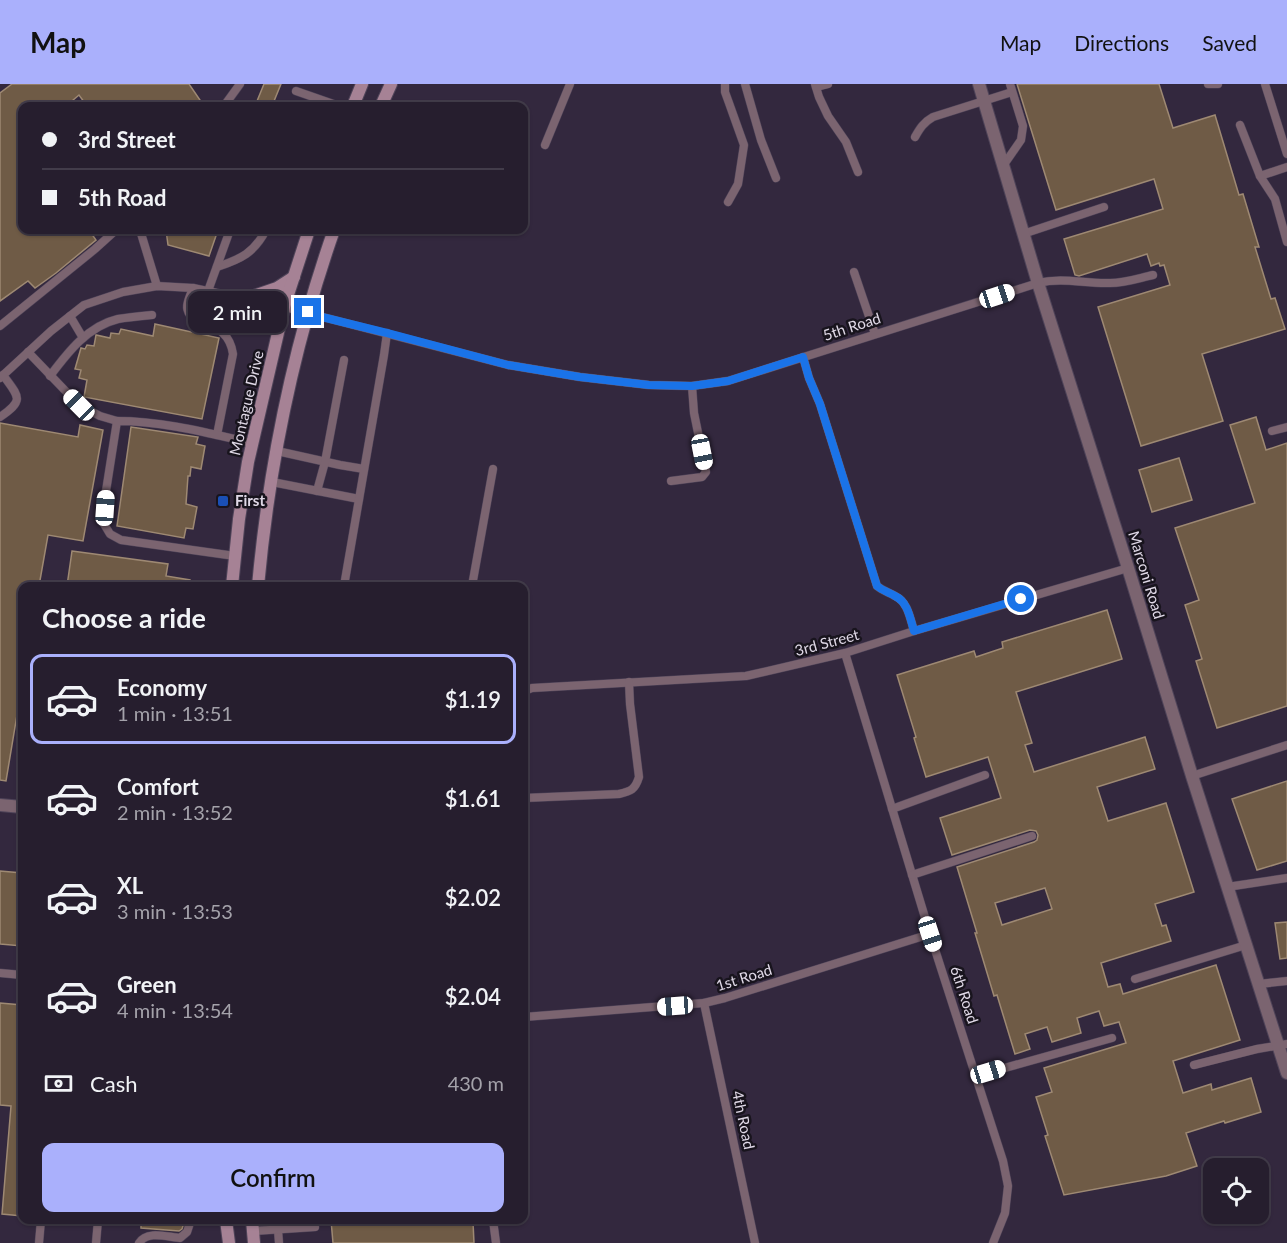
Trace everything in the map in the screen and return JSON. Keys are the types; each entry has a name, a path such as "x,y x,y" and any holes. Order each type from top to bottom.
{"main road":[{"path":"355,102 362,84"},
{"path":"383,102 391,84"},
{"name":"Montague Drive","path":"232,582 246,472 252,443 284,307 308,234"},
{"path":"259,582 283,416 308,312 333,234"},
{"path":"248,298 277,288 294,277"},
{"path":"221,1243 227,1231"}],"street":[{"name":"Marconi Road","path":"979,84 1038,283 1227,887 1259,984 1283,1045 1287,1073"},
{"path":"0,805 18,807"}],"lane":[{"path":"227,102 240,84"},
{"path":"545,145 570,84"},
{"path":"725,84 725,92 744,145 738,183 728,202"},
{"path":"745,84 760,140 776,177"},
{"path":"828,84 816,86 819,97 828,116 846,142 858,172"},
{"path":"1208,84 1218,84"},
{"path":"1265,84 1287,154"},
{"path":"915,137 925,122 933,117 984,101 1011,88 1023,126 1021,140 1003,166"},
{"path":"296,91 328,102"},
{"path":"1240,125 1260,176 1275,200 1287,242"},
{"path":"1260,176 1287,167"},
{"path":"1023,234 1104,207"},
{"path":"0,326 112,234"},
{"path":"141,234 157,286"},
{"path":"208,291 229,234"},
{"path":"217,267 236,261 254,249 263,234"},
{"path":"854,272 875,334"},
{"name":"5th Road","path":"2,376 51,331 84,305 123,292 157,286 193,288 248,298 508,365 649,385 692,386 728,381 1038,283 1063,280 1113,283 1153,275"},
{"path":"193,288 188,311 228,337 233,354 217,435"},
{"path":"50,376 68,352 99,327 117,319 152,315"},
{"path":"70,316 83,338"},
{"path":"345,582 387,333"},
{"path":"28,352 79,405 100,416 117,421 162,424 252,443"},
{"path":"803,357 877,586 903,602 914,631"},
{"path":"317,491 325,462 344,360"},
{"path":"0,417 14,408 17,403 17,393 2,376"},
{"path":"671,481 702,477 706,472 694,413 692,386"},
{"path":"117,421 106,491 104,524 110,534 121,540 235,556"},
{"path":"1272,431 1287,427"},
{"path":"277,451 364,469"},
{"path":"473,582 493,469"},
{"path":"272,482 359,500"},
{"name":"3rd Street","path":"528,690 746,676 845,653 1128,568"},
{"name":"6th Road","path":"845,653 930,934 1004,1161 1008,1186 1005,1213 993,1243"},
{"path":"528,798 619,794 630,792 637,786 639,777 629,682"},
{"path":"1192,776 1287,745"},
{"path":"892,809 985,776"},
{"path":"912,875 1032,836"},
{"path":"1227,887 1287,878"},
{"name":"1st Road","path":"528,1017 704,1003 930,934"},
{"path":"1135,979 1246,945"},
{"path":"0,973 18,975"},
{"path":"1259,984 1287,981"},
{"name":"4th Road","path":"704,1003 755,1243"},
{"path":"976,1076 1112,1038"},
{"path":"1194,1065 1283,1045"},
{"path":"39,1243 41,1224"},
{"path":"96,1243 98,1224"},
{"path":"139,1243 149,1235 180,1238 185,1236 190,1224"},
{"path":"494,1224 496,1243"},
{"path":"253,1231 315,1227"},
{"path":"278,1230 279,1243"}],"building":[{"path":"12,84 189,84 200,100 197,102 84,102 79,95 71,102 18,102 18,234 92,234 96,240 35,288 28,281 0,301 0,93"},
{"path":"264,84 281,84 274,102 257,102"},
{"path":"1017,84 1159,84 1173,128 1215,115 1239,195 1243,194 1259,247 1255,247 1271,299 1275,298 1285,329 1202,354 1223,421 1141,446 1098,307 1170,285 1164,265 1160,266 1159,263 1151,266 1147,254 1079,276 1075,275 1064,239 1163,209 1154,179 1056,210"},
{"path":"167,234 217,234 209,256 168,245"},
{"path":"155,324 219,338 202,419 84,397 87,380 79,378 81,370 75,369 81,348 85,349 87,345 94,346 96,335 110,338 111,333 119,334 121,329 153,336"},
{"path":"1256,417 1266,450 1287,443 1287,706 1217,728 1196,661 1202,659 1185,605 1199,600 1175,528 1255,503 1230,425"},
{"path":"0,423 78,437 80,425 103,430 83,541 48,535 40,582 18,582 18,709 6,781 0,780"},
{"path":"131,427 198,437 196,444 205,446 201,469 191,467 190,476 188,476 186,504 197,507 193,529 186,528 184,538 117,526"},
{"path":"1179,458 1192,500 1152,512 1139,470"},
{"path":"72,551 168,564 166,576 190,580 190,582 68,582"},
{"path":"1107,610 1122,659 1016,692 1032,743 1025,745 1034,772 1145,737 1155,769 1097,787 1108,821 1166,803 1194,892 1155,904 1162,926 1166,925 1171,941 1101,963 1108,987 1120,984 1123,994 1216,965 1240,1040 1173,1061 1183,1093 1211,1084 1212,1090 1251,1078 1261,1112 1186,1133 1197,1166 1166,1176 1064,1195 1045,1136 1048,1135 1036,1097 1052,1092 1044,1068 1126,1043 1119,1022 1104,1026 1099,1011 1077,1018 1081,1033 1052,1042 1047,1027 1025,1034 1030,1049 1015,1054 997,995 994,996 957,867 1034,842 1038,835 1036,831 1030,830 952,855 940,818 1001,798 988,757 926,777 897,675 974,651 976,657 1003,648 1002,642","holes":["1045,888 1052,909 1002,925 995,903"]},
{"path":"1287,781 1287,861 1257,870 1232,799"},
{"path":"0,871 18,873 18,946 0,944"},
{"path":"1287,922 1287,958 1280,959 1275,923"},
{"path":"0,1003 18,1005 18,1216 2,1214 11,1106 0,1105"},
{"path":"141,1224 184,1224 179,1231 141,1228"},
{"path":"331,1224 473,1224 474,1243 333,1243"}],"place":[{"name":"First","path":"223,501"}],"route":[{"path":"308,312 508,365 649,385 692,386 728,381 803,357 877,586 903,602 914,631 1021,599"}]}
